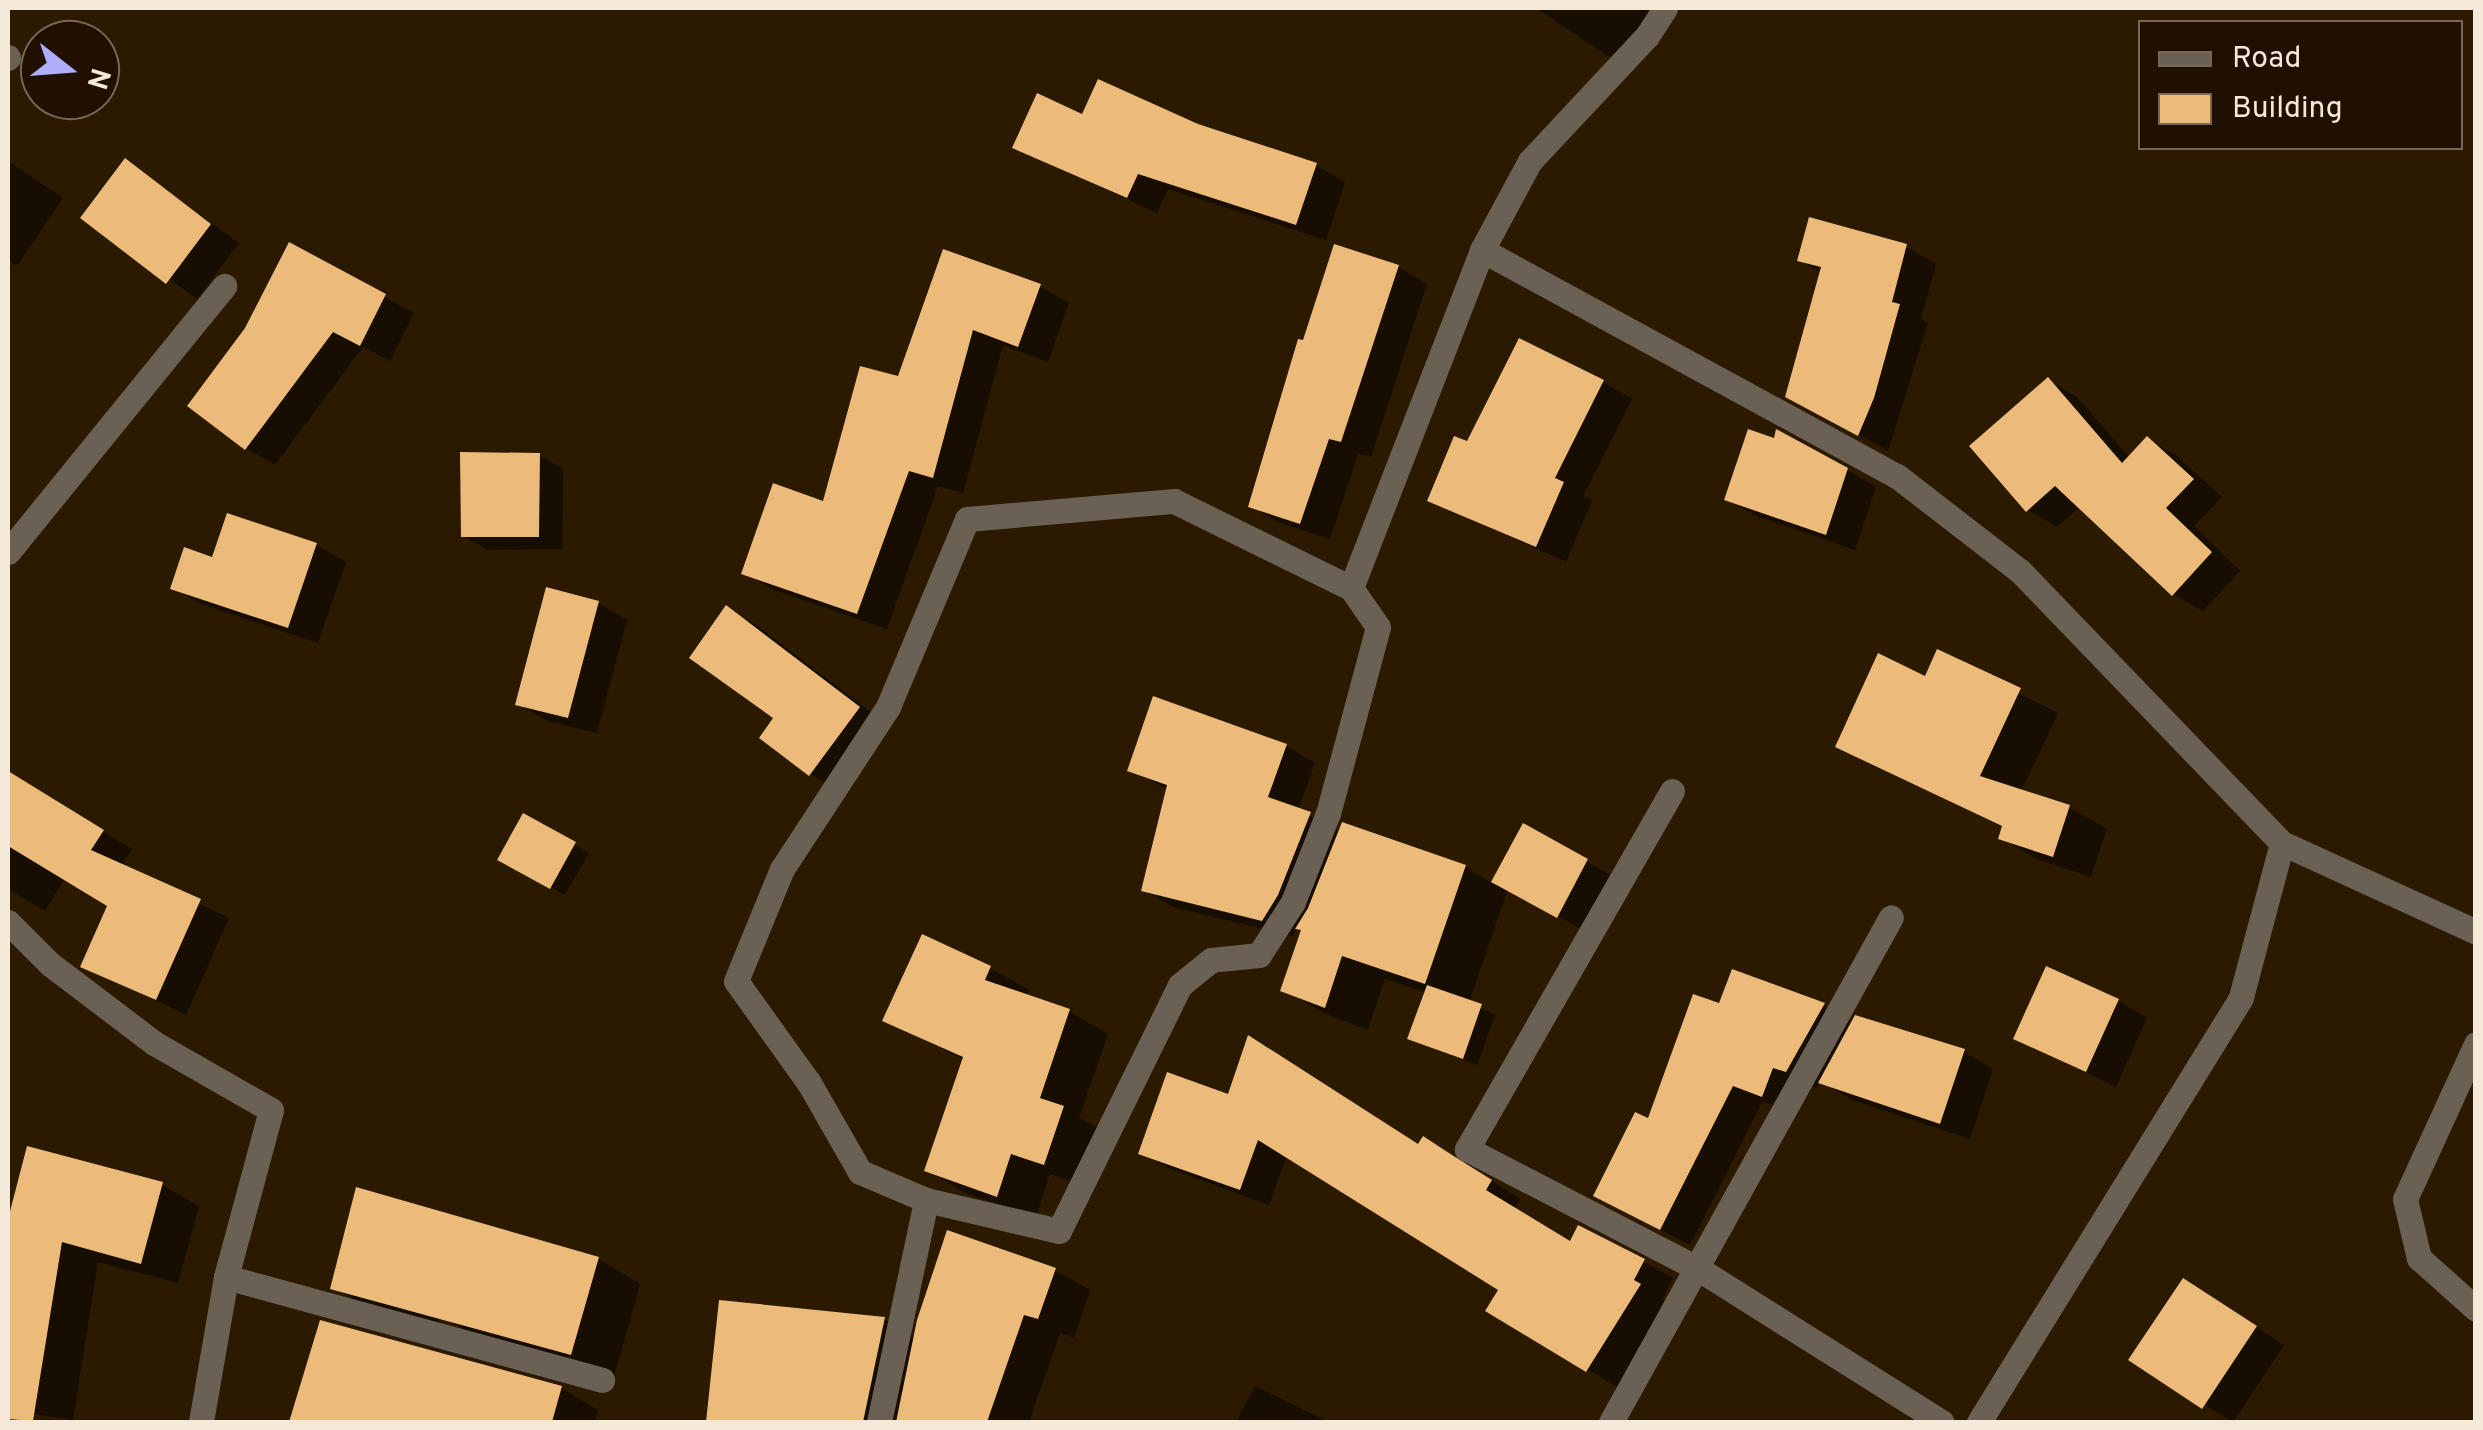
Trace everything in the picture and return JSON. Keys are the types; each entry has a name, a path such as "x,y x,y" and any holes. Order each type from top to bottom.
{"street":[{"path":"1351,588 1482,250 1530,161 1647,36 1665,8"},
{"path":"1482,250 1898,476 2020,571 2282,843 2476,932"},
{"path":"8,552 224,286"},
{"path":"1174,501 1351,588 1378,627 1328,813 1294,902 1258,956 1211,960 1180,984 1059,1231 926,1200 860,1172 809,1083 736,981 782,869 888,706 967,519 1174,501"},
{"path":"1672,792 1467,1148 1698,1268 1942,1422"},
{"path":"1979,1422 2241,996 2282,843"},
{"path":"1612,1422 1890,918"},
{"path":"8,922 50,964 154,1044 271,1110 226,1277 202,1422"},
{"path":"2476,1044 2405,1200 2418,1258 2476,1309"},
{"path":"878,1422 926,1200"},
{"path":"226,1277 602,1380"}],"building":[{"path":"1098,79 1198,124 1317,163 1296,225 1138,174 1127,198 1012,148 1037,93 1082,114"},
{"path":"125,158 211,224 166,284 80,218"},
{"path":"1809,217 1907,244 1892,302 1900,304 1874,398 1858,436 1785,397 1821,267 1797,261"},
{"path":"289,242 386,294 360,346 333,332 245,450 187,406 245,328"},
{"path":"1334,244 1399,265 1341,442 1329,439 1300,524 1248,507 1298,339 1303,340"},
{"path":"943,249 1041,284 1018,347 973,330 933,478 909,471 857,614 741,574 773,483 823,501 860,366 898,376"},
{"path":"1519,338 1604,380 1555,478 1564,482 1536,547 1427,501 1454,436 1467,441"},
{"path":"2048,377 2122,463 2147,436 2194,479 2166,508 2212,552 2172,596 2055,486 2026,512 1969,446"},
{"path":"1748,429 1774,438 1776,429 1848,468 1826,535 1724,500"},
{"path":"460,452 540,453 539,537 461,537"},
{"path":"227,513 317,543 288,628 170,589 184,547 212,557"},
{"path":"546,587 599,601 568,718 515,705"},
{"path":"726,605 860,707 809,776 759,738 773,718 689,658"},
{"path":"1937,649 2021,688 1980,776 2070,805 2053,857 1998,839 2002,826 1835,747 1878,653 1925,676"},
{"path":"1153,696 1287,744 1268,797 1311,812 1278,895 1262,921 1141,891 1167,785 1127,771"},
{"path":"8,771 104,830 91,850 201,899 156,1000 80,967 107,906 8,846"},
{"path":"523,813 576,842 550,889 497,860"},
{"path":"1342,822 1466,865 1425,984 1342,956 1325,1008 1280,991 1301,930 1295,929 1308,908"},
{"path":"1523,823 1588,859 1557,918 1491,882"},
{"path":"922,934 991,966 985,980 1070,1009 1040,1098 1064,1106 1044,1165 1011,1154 997,1197 924,1171 963,1057 882,1021"},
{"path":"2046,966 2119,999 2086,1072 2013,1039"},
{"path":"1732,969 1825,1003 1786,1072 1773,1068 1762,1097 1733,1086 1660,1230 1593,1196 1635,1112 1648,1118 1693,994 1719,1003"},
{"path":"1427,985 1482,1004 1463,1059 1407,1039"},
{"path":"1855,1015 1965,1049 1940,1124 1818,1083"},
{"path":"1248,1035 1418,1144 1423,1136 1492,1180 1486,1190 1570,1241 1578,1225 1645,1259 1634,1280 1641,1284 1586,1372 1485,1311 1498,1290 1258,1140 1240,1190 1138,1154 1167,1072 1228,1094"},
{"path":"27,1146 163,1182 141,1264 62,1242 33,1421 8,1419 8,1219"},
{"path":"356,1187 599,1257 571,1355 330,1289"},
{"path":"947,1230 1056,1268 1038,1319 1024,1315 987,1422 896,1422 917,1320"},
{"path":"2183,1278 2257,1326 2202,1409 2128,1360"},
{"path":"719,1300 885,1317 863,1422 706,1422"},
{"path":"320,1320 562,1386 552,1422 289,1422"}]}
